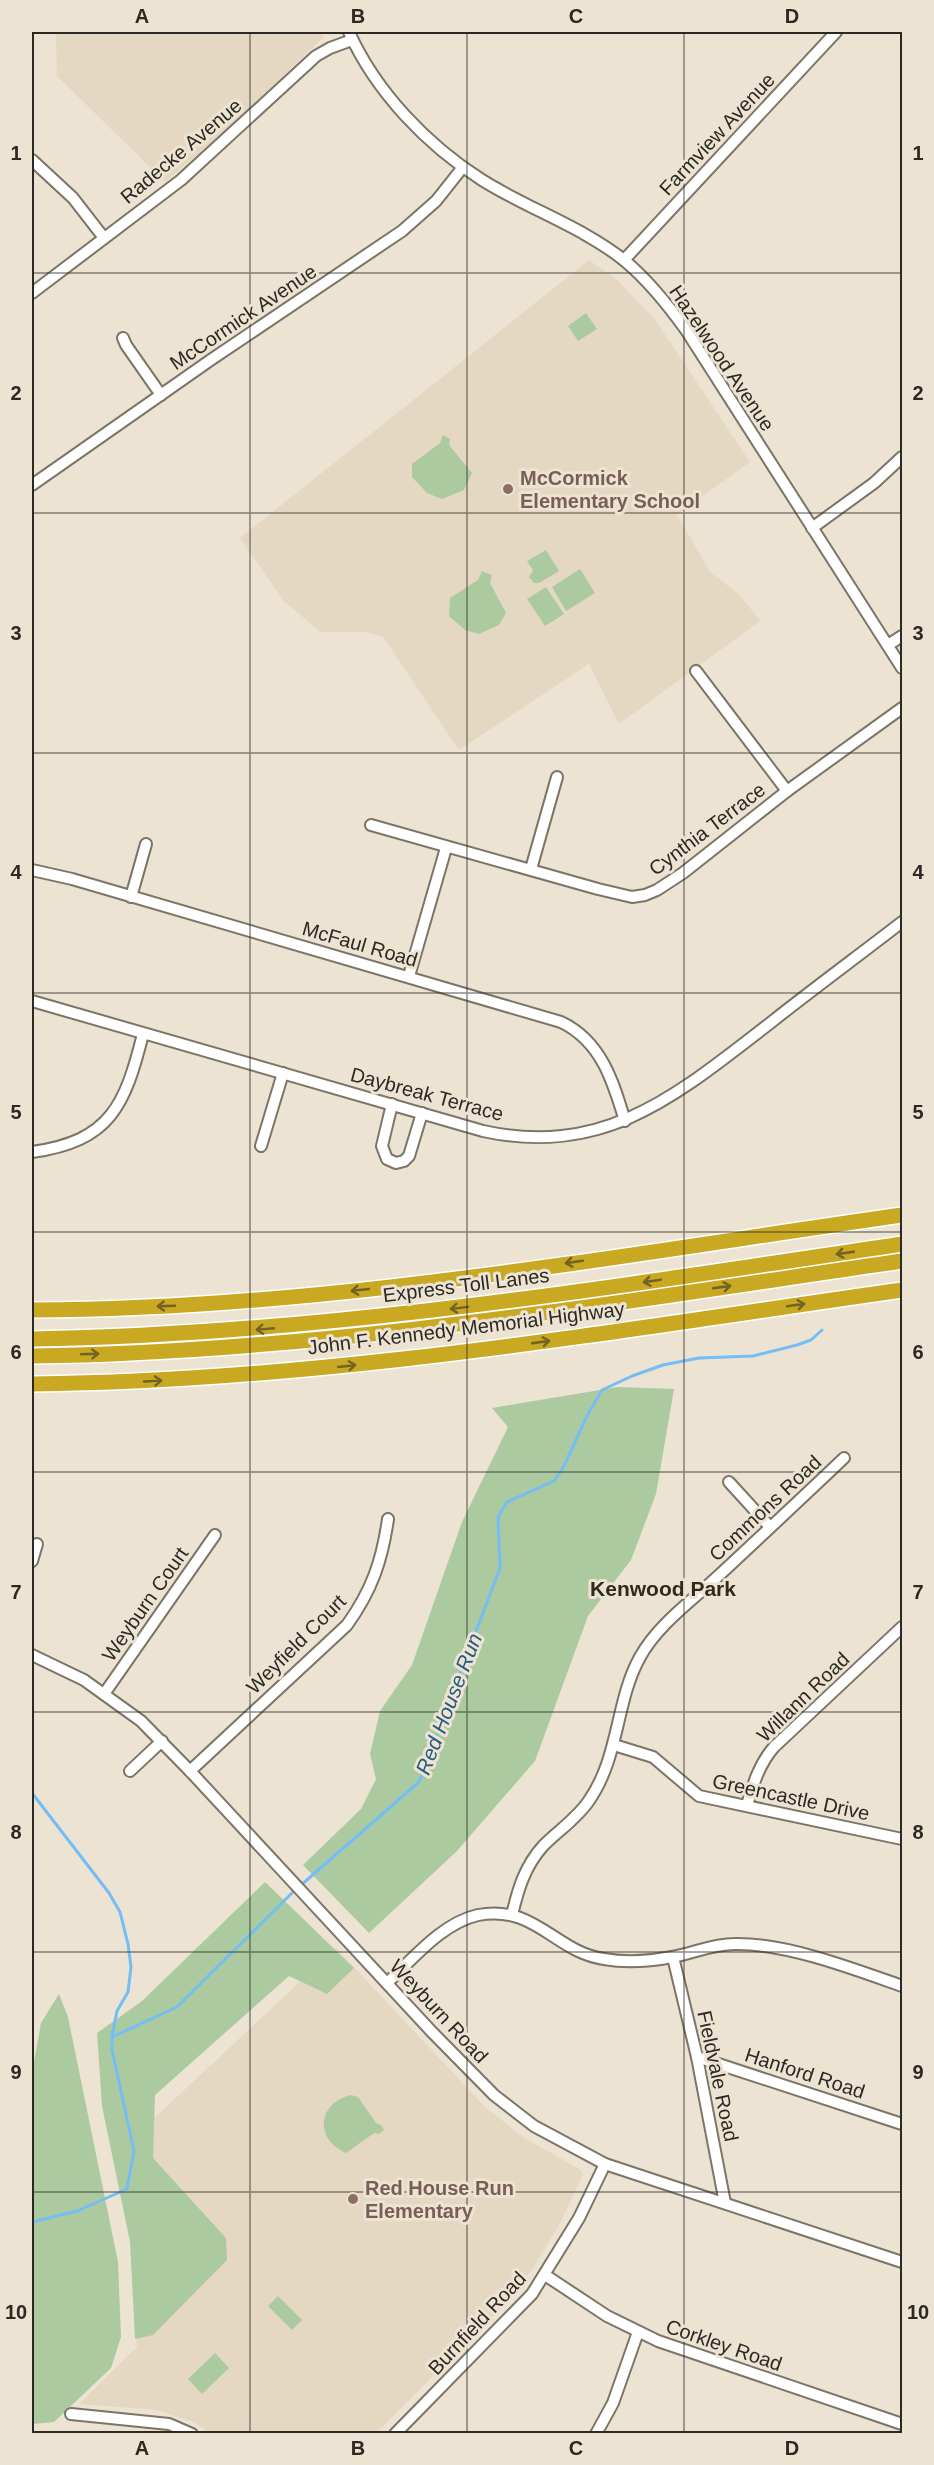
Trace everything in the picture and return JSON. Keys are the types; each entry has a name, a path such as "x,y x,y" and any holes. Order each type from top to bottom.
{"highway":[{"path":"32,1310 188,1305 410,1285 903,1215"},
{"name":"Express Toll Lanes","path":"32,1340 210,1333 362,1320 493,1304 903,1244"},
{"name":"Express Toll Lanes","path":"32,1356 210,1349 358,1336 488,1321 903,1261"},
{"name":"John F. Kennedy Memorial Highway","path":"32,1384 176,1380 475,1352 903,1290"}],"street":[{"name":"Farmview Avenue","path":"624,260 836,32"},
{"name":"Hazelwood Avenue","path":"351,36 369,68 403,112 424,134 463,167 483,181 624,260 653,287 674,313 903,668"},
{"name":"Radecke Avenue","path":"32,293 217,149 316,56 351,36"},
{"path":"32,160 73,198 104,238"},
{"name":"McCormick Avenue","path":"32,485 402,231 436,201 463,167"},
{"path":"123,338 161,395"},
{"path":"812,528 874,483 903,457"},
{"path":"888,645 903,636"},
{"path":"696,671 788,790"},
{"name":"Cynthia Terrace","path":"372,825 446,848 531,869 624,896 645,895 683,873 788,790 903,708"},
{"path":"531,869 557,777"},
{"path":"131,897 146,844"},
{"path":"409,976 446,848"},
{"name":"McFaul Road","path":"32,870 72,879 561,1022 574,1028 588,1040 602,1060 613,1082 625,1121"},
{"name":"Daybreak Terrace","path":"32,1001 483,1131 523,1137 568,1135 594,1131 625,1121 686,1086 903,922"},
{"path":"32,1152 55,1149 76,1142 110,1117 125,1094 142,1034"},
{"path":"261,1146 283,1073"},
{"path":"392,1104 382,1146 387,1159 396,1163 409,1156 422,1113"},
{"name":"Commons Road","path":"512,1915 518,1889 530,1864 544,1846 571,1822 588,1802 606,1770 630,1684 637,1663 646,1648 676,1614 844,1458"},
{"path":"729,1482 771,1527"},
{"name":"Weyfield Court","path":"190,1771 347,1625 361,1605 376,1575 388,1519"},
{"name":"Weyburn Court","path":"104,1694 215,1535"},
{"path":"32,1561 37,1544"},
{"name":"Willann Road","path":"747,1805 755,1779 774,1747 903,1627"},
{"name":"Weyburn Road","path":"32,1655 84,1680 141,1721 431,2031 494,2095 534,2126 605,2164 903,2262"},
{"path":"130,1771 162,1741"},
{"name":"Greencastle Drive","path":"614,1745 653,1757 699,1796 903,1839"},
{"path":"387,1983 434,1939 456,1924 481,1915 512,1915 531,1921 573,1949 587,1955 622,1961 673,1957 718,1945 758,1946 824,1960 903,1986"},
{"name":"Fieldvale Road","path":"673,1957 697,2057 725,2203"},
{"name":"Hanford Road","path":"697,2057 903,2124"},
{"name":"Burnfield Road","path":"395,2433 520,2309 545,2275 579,2218 605,2164"},
{"name":"Corkley Road","path":"545,2275 607,2316 638,2332 742,2371 903,2424"},
{"path":"596,2433 614,2403 638,2332"},
{"path":"71,2414 169,2424 192,2433"},
{"path":"147,2433 148,2421"}],"shaded area":[{"path":"56,32 321,32 324,37 233,124 165,182 57,76"},
{"name":"McCormick Elementary School","path":"589,260 617,280 654,318 750,462 677,515 710,572 740,595 760,621 619,724 589,664 459,750 383,637 365,632 320,632 283,600 240,538"},
{"name":"Red House Run Elementary","path":"336,1948 485,2107 523,2137 581,2170 583,2175 560,2223 533,2268 501,2309 376,2433 210,2433 193,2422 157,2410 79,2404 137,2347 133,2138"}],"green space":[{"path":"586,313 597,329 578,341 568,326"},
{"path":"443,435 450,439 449,445 472,473 464,490 442,499 427,493 412,477 412,464 440,443"},
{"path":"546,550 559,571 539,583 534,583 529,577 533,570 527,561"},
{"path":"580,569 595,593 566,611 552,587"},
{"path":"482,571 492,575 490,583 506,613 499,625 479,634 465,630 449,616 450,598 478,580"},
{"path":"546,587 564,614 545,626 527,599"},
{"path":"618,1387 674,1389 656,1494 631,1560 588,1616 535,1761 457,1851 369,1933 303,1865 361,1809 376,1779 370,1754 380,1711 412,1665 462,1522 508,1427 492,1408"},
{"path":"265,1882 354,1968 327,1994 289,1976 155,2095 153,2158 226,2238 227,2260 153,2335 135,2339 130,2242 102,2106 97,2033 142,2001"},
{"path":"59,1994 68,2017 118,2262 121,2337 111,2368 54,2422 32,2424 32,2073 41,2023"},
{"path":"351,2095 358,2097 376,2123 384,2130 379,2134 374,2133 346,2153 328,2139 324,2122 331,2105"},
{"path":"278,2296 302,2320 292,2330 268,2306"},
{"path":"215,2353 229,2368 202,2394 188,2379"}],"waterway":[{"name":"Red House Run","path":"300,1886 419,1782 500,1568 498,1517 507,1502 554,1481 563,1468 602,1390 663,1365 699,1358 753,1356 811,1340 822,1330"},
{"path":"32,1793 109,1893 120,1912 131,1967 128,1992 117,2011 112,2036"},
{"name":"Red House Run","path":"32,2222 77,2211 127,2189 134,2151 112,2050 112,2037 177,2007 295,1890"}],"place":[{"name":"McCormick Elementary School","path":"508,489"},
{"name":"Red House Run Elementary","path":"353,2199"}],"district":[{"name":"Kenwood Park","path":"663,1589"}]}
